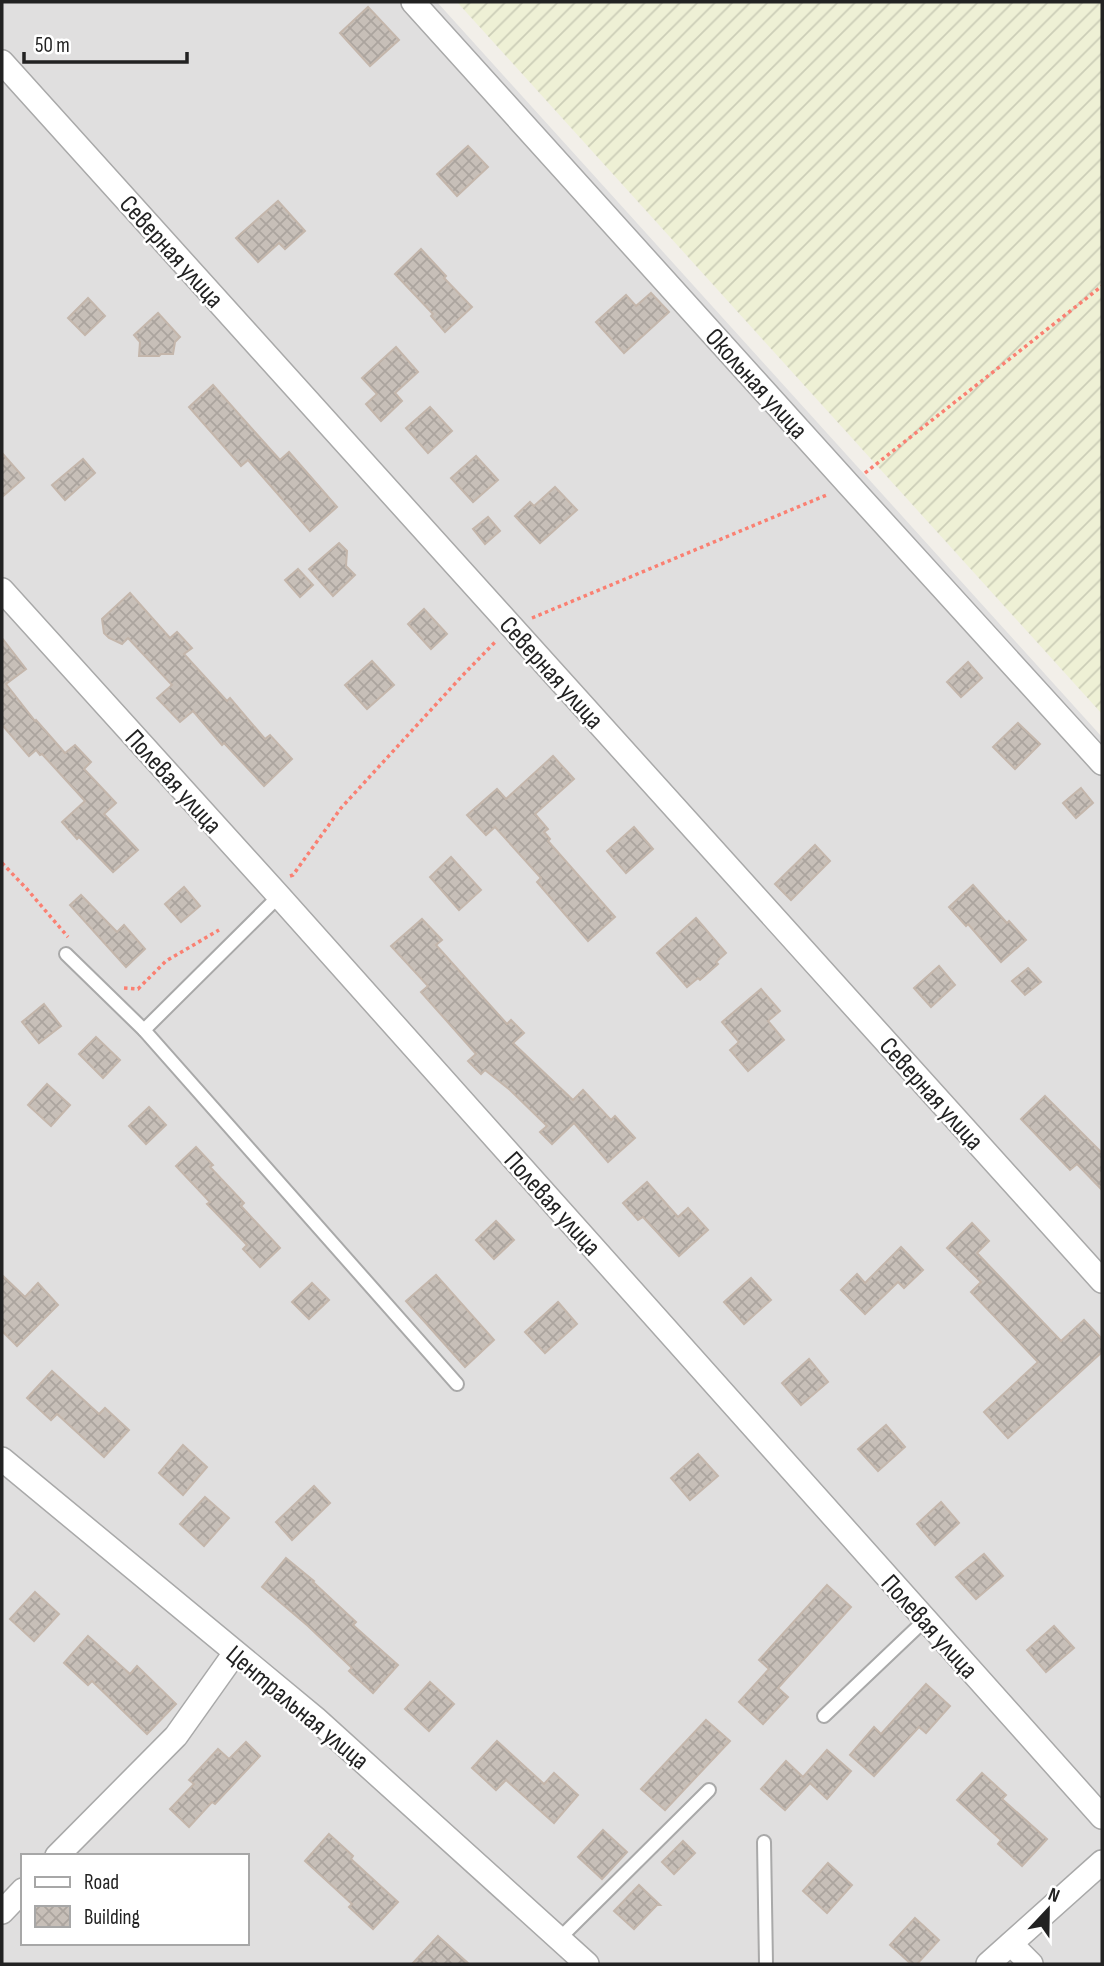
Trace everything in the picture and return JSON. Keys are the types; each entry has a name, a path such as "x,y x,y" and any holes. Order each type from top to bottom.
{"street":[{"name":"Окольная улица","path":"413,2 1102,763"},
{"name":"Северная улица","path":"2,62 1102,1281"},
{"name":"Полевая улица","path":"2,590 274,890 1102,1817"},
{"name":"Центральная улица","path":"2,1459 315,1718 587,1964"},
{"path":"59,1854 176,1736 234,1653"},
{"path":"988,1964 1102,1862"},
{"path":"2,1912 21,1893"},
{"path":"1012,1944 1031,1964"}],"lane":[{"path":"144,1030 274,890"},
{"path":"71,950 457,1384"},
{"path":"824,1716 925,1620"},
{"path":"559,1938 709,1790"},
{"path":"764,1842 766,1964"}],"path":[{"path":"274,890 293,875 341,808 511,626"},
{"path":"2,863 26,888 71,950"},
{"path":"114,986 138,989 166,961 223,927"}],"shaded area":[{"path":"2,2 437,2 1102,737 1102,1964 2,1964"}],"green space":[{"path":"457,2 1102,2 1102,714"}],"building":[{"path":"368,7 399,40 370,66 340,33"},
{"path":"468,146 488,167 457,196 437,174"},
{"path":"278,201 305,231 285,249 279,243 258,262 236,238"},
{"path":"421,249 472,307 445,332 431,316 433,314 395,274"},
{"path":"651,293 669,312 624,353 596,322 626,295 636,306"},
{"path":"88,298 105,316 85,335 68,318"},
{"path":"158,313 180,337 175,342 173,354 139,356 140,342 134,335"},
{"path":"396,347 418,372 395,393 402,401 381,421 366,404 377,394 362,378"},
{"path":"213,385 280,460 289,452 337,507 310,531 248,460 241,466 189,407"},
{"path":"430,407 452,431 428,453 406,428"},
{"path":"2,453 24,478 2,497"},
{"path":"476,456 498,480 473,502 451,478"},
{"path":"83,459 95,473 65,500 52,485"},
{"path":"555,487 577,510 540,543 515,516 530,502 534,506"},
{"path":"488,517 500,531 485,544 473,529"},
{"path":"339,543 347,551 346,566 355,575 333,596 309,569"},
{"path":"298,569 313,585 300,597 285,580"},
{"path":"130,593 170,638 177,632 192,648 184,654 227,701 230,698 265,739 270,735 292,759 264,786 224,743 222,745 193,711 180,722 157,698 172,685 128,638 122,644 104,633 102,619"},
{"path":"424,609 447,634 431,649 408,624"},
{"path":"2,638 26,669 6,684 65,753 75,745 91,762 84,769 116,803 104,814 138,850 113,872 62,822 85,801 42,754 36,750 29,756 2,725"},
{"path":"372,661 394,685 367,709 345,685"},
{"path":"968,662 982,678 961,697 947,682"},
{"path":"1018,723 1040,744 1015,769 993,747"},
{"path":"553,756 574,779 535,814 548,829 544,832 550,839 548,841 615,917 588,941 537,882 541,878 495,827 486,835 467,815 497,789 506,799"},
{"path":"1081,788 1093,803 1076,818 1063,803"},
{"path":"634,827 653,849 626,873 607,851"},
{"path":"815,845 830,861 791,900 775,884"},
{"path":"451,857 481,890 459,910 430,877"},
{"path":"973,885 1026,940 1001,962 968,924 966,926 949,907"},
{"path":"184,887 200,906 181,922 165,904"},
{"path":"81,895 117,932 124,925 145,949 126,967 70,905"},
{"path":"696,918 726,953 700,980 698,978 687,987 657,953"},
{"path":"422,919 442,940 436,945 507,1024 511,1020 524,1033 513,1043 573,1100 583,1090 611,1120 615,1116 635,1138 608,1162 574,1123 552,1144 540,1132 547,1126 510,1090 485,1070 481,1074 468,1061 476,1054 421,992 428,986 391,946"},
{"path":"939,966 955,985 931,1007 914,988"},
{"path":"1028,968 1041,982 1025,995 1012,981"},
{"path":"761,989 780,1011 768,1021 784,1040 748,1071 730,1050 739,1042 722,1022"},
{"path":"44,1004 61,1026 39,1043 22,1022"},
{"path":"96,1037 120,1060 103,1078 79,1054"},
{"path":"47,1084 70,1105 51,1126 28,1105"},
{"path":"1045,1096 1102,1153 1102,1190 1077,1164 1070,1170 1021,1119"},
{"path":"149,1107 166,1125 146,1144 129,1126"},
{"path":"196,1147 213,1165 210,1167 244,1203 241,1206 280,1248 260,1267 243,1249 247,1245 207,1204 210,1202 176,1166"},
{"path":"647,1182 678,1217 688,1208 708,1230 679,1256 643,1217 638,1220 623,1203"},
{"path":"496,1221 514,1240 494,1259 476,1240"},
{"path":"972,1223 989,1241 977,1253 1061,1341 1084,1320 1102,1339 1102,1352 1008,1438 984,1412 1038,1362 971,1292 981,1282 947,1248"},
{"path":"901,1247 923,1270 904,1288 898,1282 865,1314 841,1290 857,1274 865,1283"},
{"path":"2,1275 25,1297 38,1283 58,1305 17,1346 2,1331"},
{"path":"436,1275 494,1340 465,1367 406,1301"},
{"path":"751,1278 771,1300 744,1324 724,1302"},
{"path":"312,1283 329,1300 309,1319 292,1302"},
{"path":"558,1302 577,1324 545,1353 525,1332"},
{"path":"809,1359 828,1382 801,1405 782,1383"},
{"path":"52,1371 99,1414 105,1408 129,1430 104,1457 57,1414 51,1420 27,1398"},
{"path":"886,1425 905,1447 878,1471 858,1449"},
{"path":"183,1445 207,1467 183,1495 159,1473"},
{"path":"698,1454 718,1476 690,1500 671,1478"},
{"path":"314,1486 330,1503 292,1540 276,1522"},
{"path":"205,1497 229,1518 204,1546 180,1524"},
{"path":"941,1502 959,1523 935,1545 917,1524"},
{"path":"984,1554 1003,1576 976,1599 956,1577"},
{"path":"286,1558 314,1581 356,1622 353,1625 398,1665 373,1693 349,1671 352,1668 262,1587"},
{"path":"827,1585 851,1607 778,1688 788,1697 763,1724 739,1702 769,1669 759,1660"},
{"path":"35,1592 59,1614 34,1641 10,1619"},
{"path":"1054,1626 1074,1648 1046,1672 1027,1650"},
{"path":"88,1636 130,1674 137,1666 176,1704 147,1734 92,1681 88,1685 64,1663"},
{"path":"430,1682 454,1704 429,1731 405,1709"},
{"path":"926,1684 950,1706 926,1733 919,1727 874,1776 850,1755 874,1727 881,1734"},
{"path":"706,1720 730,1741 665,1810 641,1789"},
{"path":"497,1741 544,1784 554,1773 578,1795 554,1823 506,1780 496,1790 472,1768"},
{"path":"246,1742 260,1756 215,1804 212,1802 189,1827 170,1809 194,1784 189,1780 218,1749 229,1759"},
{"path":"827,1750 851,1771 827,1799 810,1783 785,1810 761,1789 786,1761 803,1777"},
{"path":"982,1773 1006,1795 1002,1799 1047,1839 1022,1866 998,1844 1001,1840 957,1800"},
{"path":"603,1830 627,1852 602,1879 578,1857"},
{"path":"329,1834 353,1856 351,1859 398,1902 373,1929 349,1907 352,1904 305,1861"},
{"path":"683,1841 695,1853 674,1874 662,1862"},
{"path":"828,1863 852,1885 827,1913 803,1891"},
{"path":"639,1885 660,1905 634,1929 614,1911"},
{"path":"915,1918 939,1940 917,1964 911,1964 890,1945"},
{"path":"438,1936 469,1964 412,1964"}]}
